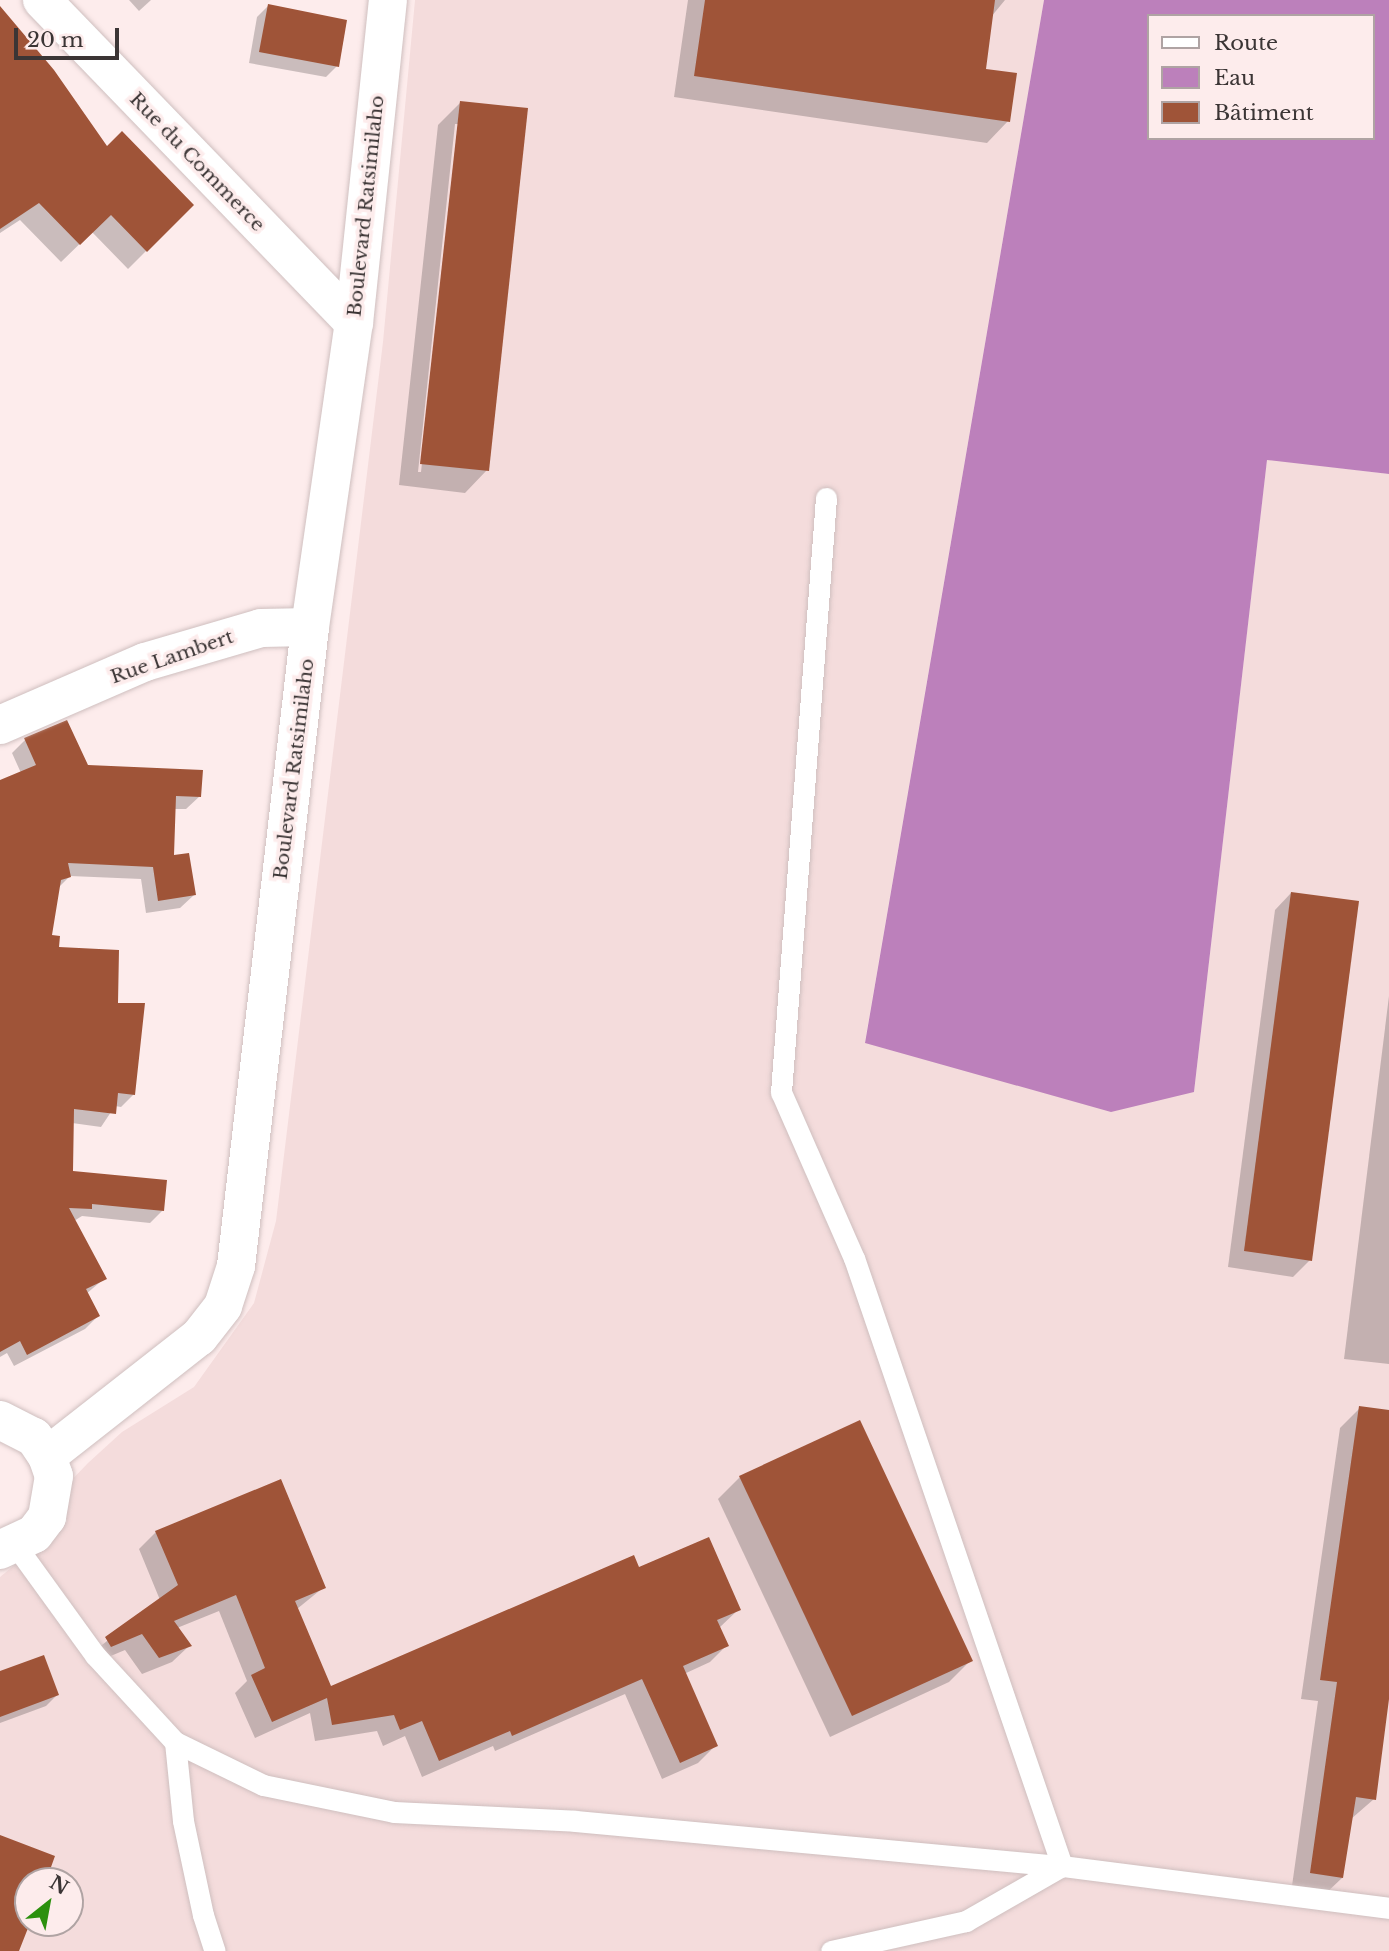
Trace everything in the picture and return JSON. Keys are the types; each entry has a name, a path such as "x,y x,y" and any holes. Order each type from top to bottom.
{"main road":[{"name":"Rue du Commerce","path":"41,0 354,323"},
{"name":"Boulevard Ratsimilaho","path":"47,1455 199,1337 223,1306 236,1266 310,627 354,323 388,0"},
{"name":"Rue Lambert","path":"0,725 145,662 261,628 310,627"},
{"path":"0,1420 34,1437 47,1455 54,1497 34,1534 8,1548"}],"lane":[{"path":"826,498 781,1092 854,1258 1062,1866"},
{"path":"8,1548 95,1655 175,1742 263,1785 394,1812 575,1821 1062,1866 1389,1908"},
{"path":"175,1742 183,1821 215,1951"},
{"path":"831,1951 966,1922 1062,1866"}],"shaded area":[{"path":"415,0 1044,0 865,1042 1194,1092 1267,459 1389,474 1389,1951 0,1951 0,1577 67,1522 65,1487 88,1463 122,1432 194,1387 254,1303 276,1221 383,342"}],"water":[{"path":"1044,0 1389,0 1389,474 1267,460 1194,1092 1111,1112 865,1043"}],"building":[{"path":"705,0 995,0 986,69 1017,73 1010,122 694,76"},
{"path":"268,4 347,20 339,67 259,52"},
{"path":"0,6 54,70 107,146 122,131 194,205 147,252 111,215 80,245 39,203 0,229"},
{"path":"460,101 528,108 489,471 420,464"},
{"path":"67,720 88,765 203,770 201,797 176,796 174,855 189,853 196,895 158,901 153,867 68,863 71,877 61,880 52,935 60,936 59,947 119,950 118,1003 145,1003 135,1095 118,1093 116,1114 74,1109 73,1171 167,1180 164,1211 92,1204 92,1209 69,1208 107,1279 86,1289 100,1316 27,1355 20,1341 0,1352 0,780 36,765 24,738"},
{"path":"1291,892 1359,901 1312,1261 1244,1251"},
{"path":"1359,1406 1389,1410 1389,1699 1376,1800 1356,1797 1343,1878 1310,1873 1337,1682 1320,1680"},
{"path":"860,1420 973,1661 852,1716 739,1476"},
{"path":"281,1479 326,1588 295,1601 331,1686 634,1555 639,1567 709,1537 741,1610 717,1620 729,1646 683,1666 718,1746 680,1763 642,1679 512,1736 510,1731 439,1761 422,1721 400,1730 394,1715 332,1725 327,1698 272,1722 251,1675 265,1668 236,1595 174,1621 192,1646 159,1658 142,1634 111,1647 105,1637 178,1585 155,1531"},
{"path":"44,1655 59,1695 0,1717 0,1671"},
{"path":"0,1835 55,1856 51,1867 14,1867 14,1937 24,1937 19,1951 0,1951"}]}
